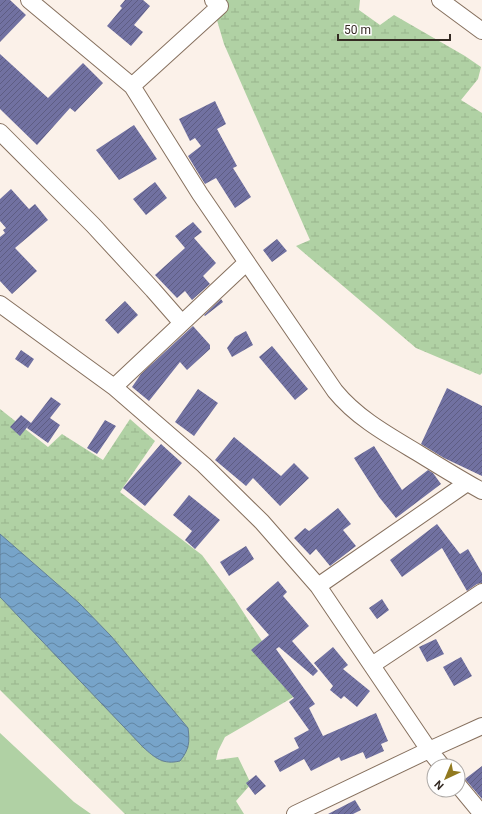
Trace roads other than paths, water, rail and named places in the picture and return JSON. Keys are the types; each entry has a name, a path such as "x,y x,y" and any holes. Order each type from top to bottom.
{"street":[{"path":"29,0 132,86 200,194 246,263 345,403 364,419 482,491"},
{"path":"440,0 482,31"},
{"path":"132,86 221,2"},
{"path":"0,132 93,225 181,322"},
{"path":"114,387 181,322 246,263"},
{"path":"0,304 114,387 204,465 262,522 318,586 436,758"},
{"path":"318,586 467,483"},
{"path":"372,665 482,592"},
{"path":"295,814 482,726"},
{"path":"466,795 482,814"}],"water":[{"path":"0,534 79,603 111,636 188,728 188,746 180,761 169,762 160,760 143,747 0,597"}]}
